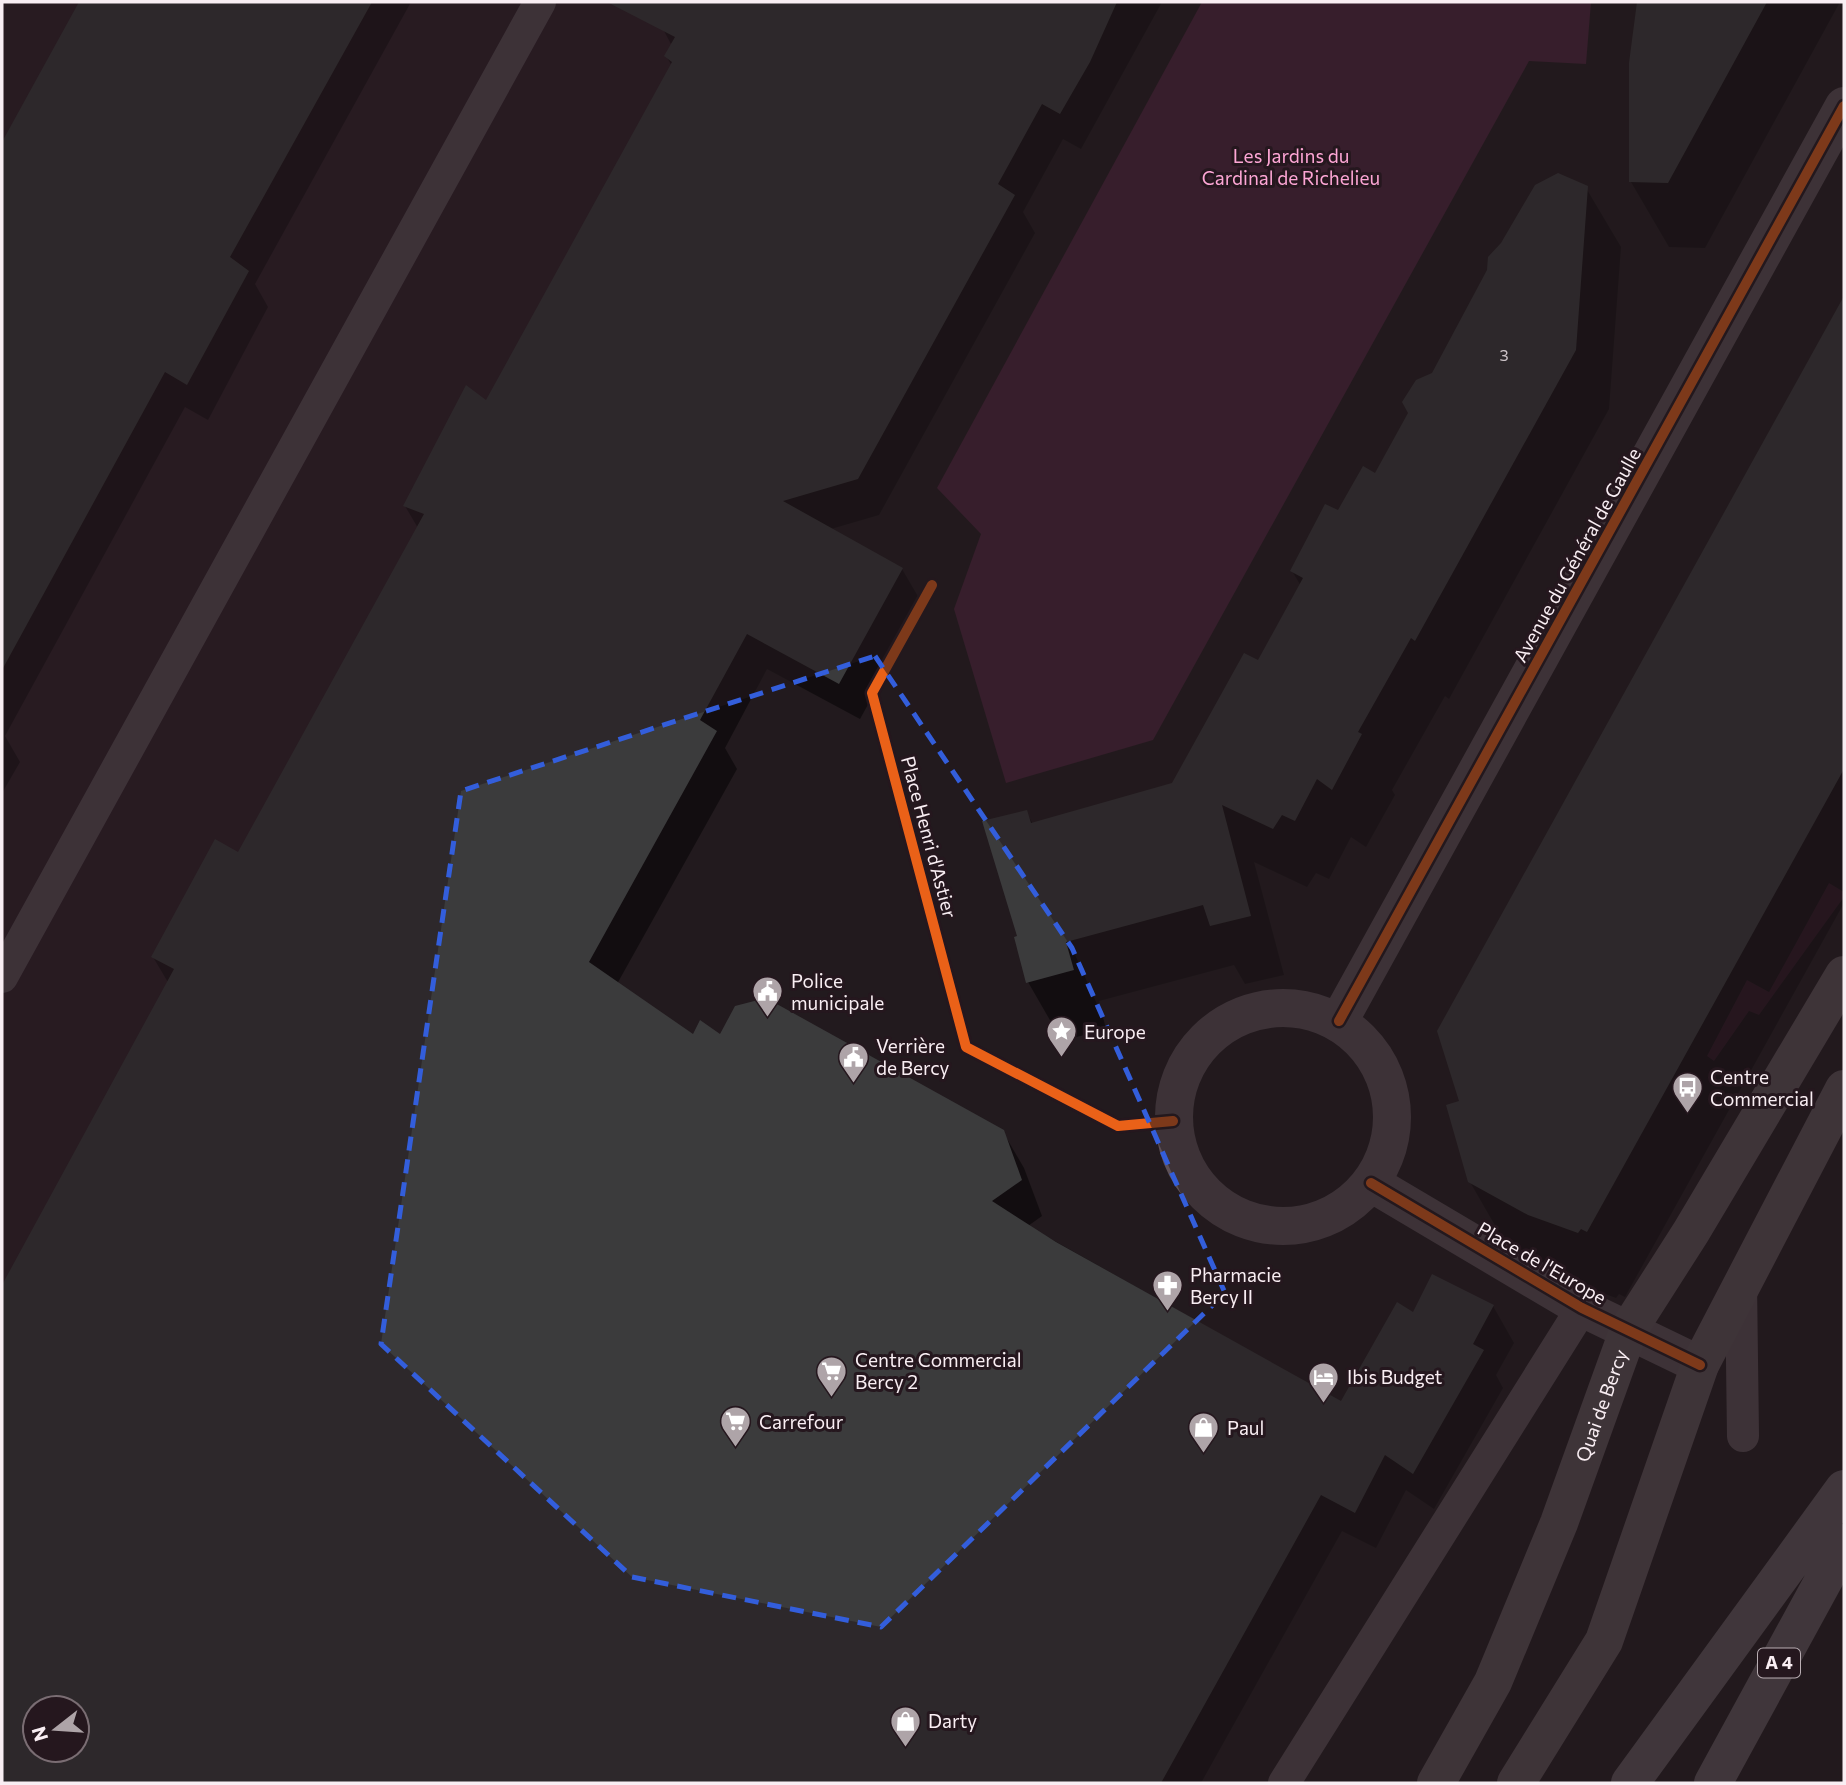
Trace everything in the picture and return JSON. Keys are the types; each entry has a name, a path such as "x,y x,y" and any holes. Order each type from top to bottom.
{"highway":[{"path":"1630,1783 1844,1489"},
{"name":"A 4","path":"1713,1783 1844,1543"}],"main road":[{"name":"Quai de Bercy","path":"1436,1783 1493,1682 1559,1523 1629,1329 1844,975"},
{"path":"1516,1783 1604,1641 1700,1365 1844,1089"}],"street":[{"name":"Avenue du Général de Gaulle","path":"1339,1021 1844,106"},
{"path":"1300,1007 1339,1021 1371,1049 1390,1086 1393,1123 1383,1163 1371,1184 1350,1203 1325,1219 1273,1227 1241,1218 1206,1195 1187,1175 1173,1135 1180,1079 1195,1050 1220,1026 1262,1008 1300,1007"},
{"name":"Place de l'Europe","path":"1371,1184 1582,1308 1700,1365"}],"lane":[{"path":"2,977 540,2"},
{"path":"1741,1284 1743,1436"},
{"path":"1284,1783 1582,1308"}],"highlighted area":[{"path":"875,656 1072,948 1225,1293 881,1627 632,1577 381,1344 461,791"}],"shaded area":[{"path":"2,2 983,2 471,940 630,1164 263,1783 2,1783"}],"green space":[{"name":"Les Jardins du Cardinal de Richelieu","path":"1202,2 1591,2 1586,64 1529,61 1153,740 1006,783 954,609 981,534 937,488"},
{"path":"1829,883 1844,892 1844,897 1759,1015 1749,1011 1714,1061 1707,1056 1747,980 1769,992"}],"building":[{"path":"79,2 372,2 230,257 249,271 187,385 165,372 2,670 2,142"},
{"path":"607,2 1117,2 1090,62 1060,114 1042,104 998,184 1015,195 858,479 783,501 903,568 839,684 747,634 700,720 717,731 589,962 693,1034 700,1020 720,1034 735,1006 766,998 1004,1130 1022,1180 992,1201 1056,1242 1341,1401 1397,1302 1413,1312 1432,1274 1494,1305 1473,1344 1484,1350 1413,1474 1385,1455 1355,1513 1321,1495 1161,1783 2,1783 2,1285 174,969 151,957 215,839 238,852 424,514 403,506 466,385 486,400 672,62 664,56 675,37"},
{"path":"1637,2 1767,2 1668,183 1629,182 1629,63"},
{"path":"1558,173 1588,186 1576,350 1415,641 1411,638 1358,732 1362,734 1332,790 1317,779 1295,821 1282,815 1273,829 1222,805 1251,916 1210,926 1203,905 1066,942 1074,970 1026,983 1014,937 1017,936 982,821 1027,810 1031,823 1172,783 1244,653 1258,660 1303,578 1290,571 1325,504 1338,510 1363,466 1375,473 1408,413 1402,402 1416,380 1432,373 1487,270 1488,257 1501,243 1535,185"},
{"path":"1844,296 1844,769 1587,1232 1581,1229 1578,1233 1528,1215 1468,1182 1446,1105 1459,1101 1437,1031"}],"cycle path":[{"path":"1339,1021 1844,106"},
{"name":"Place Henri d'Astier","path":"932,585 872,693 966,1047 1118,1126 1173,1121"},
{"path":"1371,1183 1582,1308 1700,1365"}],"place":[{"name":"Police municipale","path":"768,1019"},
{"name":"Europe","path":"1061,1059"},
{"name":"Verrière de Bercy","path":"853,1084"},
{"name":"Centre Commercial","path":"1687,1115"},
{"name":"Pharmacie Bercy II","path":"1167,1313"},
{"name":"Centre Commercial Bercy 2","path":"832,1398"},
{"name":"Ibis Budget","path":"1324,1404"},
{"name":"Carrefour","path":"736,1449"},
{"name":"Paul","path":"1204,1455"},
{"name":"Darty","path":"905,1748"}]}
